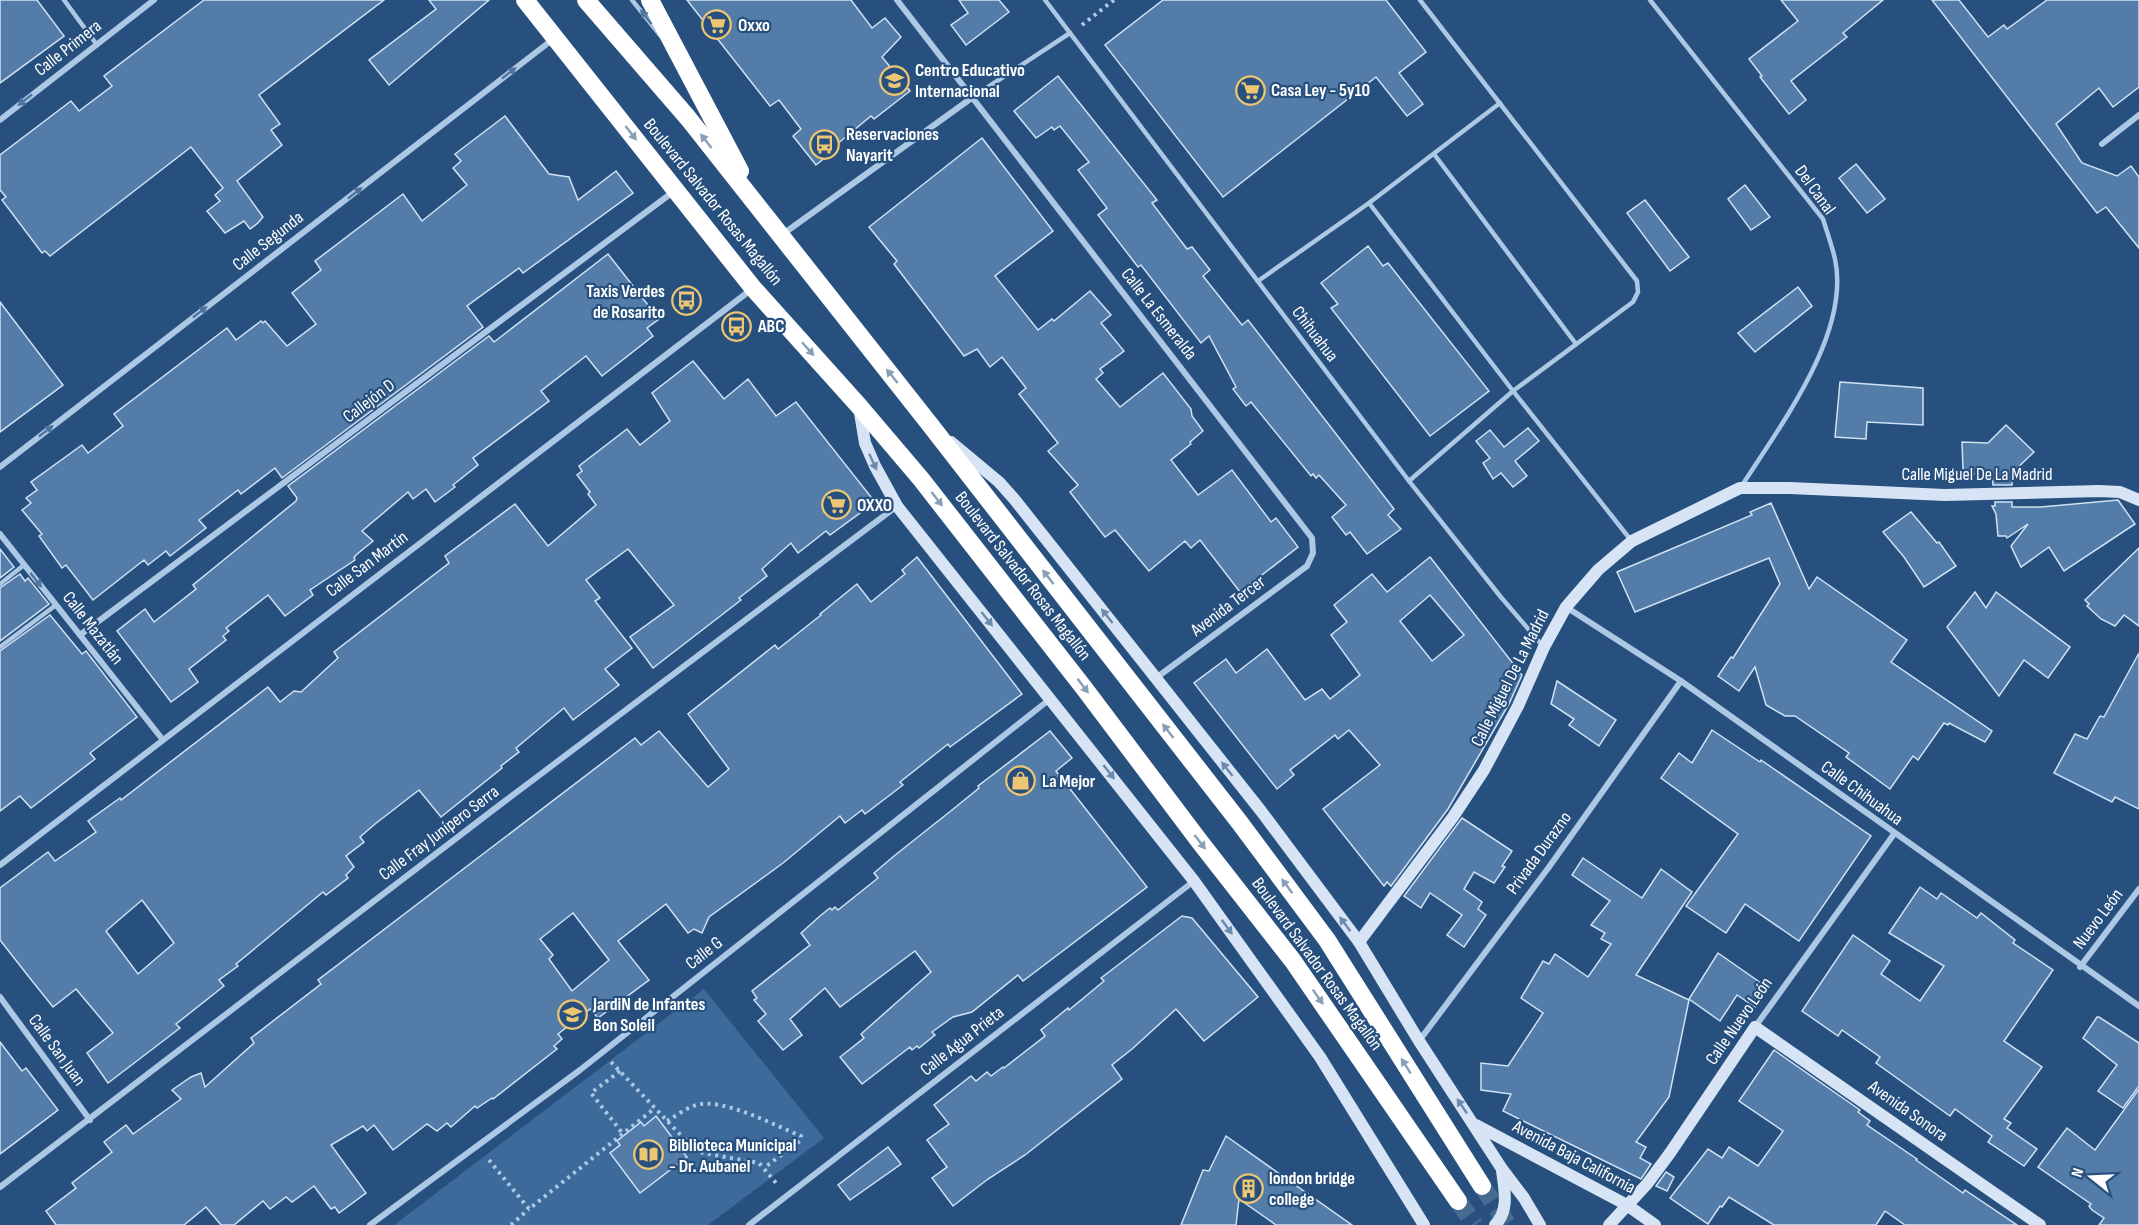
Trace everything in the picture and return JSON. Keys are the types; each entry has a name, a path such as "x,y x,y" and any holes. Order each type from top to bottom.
{"highway":[{"name":"Boulevard Salvador Rosas Magallón","path":"525,0 753,288 921,479 1084,688 1293,961 1458,1201"},
{"name":"Boulevard Salvador Rosas Magallón","path":"586,0 688,118 928,422 1240,824 1327,940 1482,1186"},
{"path":"650,0 762,213"}],"main road":[{"path":"859,406 865,443 897,506 1194,881 1320,1057 1424,1225"},
{"path":"928,422 1010,494 1254,802 1359,942 1419,1041 1540,1225"},
{"name":"Calle Miguel De La Madrid","path":"1359,942 1453,818 1484,770 1566,607 1598,570 1632,541 1740,488 1945,495 2099,491 2120,492 2139,500"},
{"name":"Calle Nuevo León","path":"1609,1225 1670,1154 1755,1028"},
{"name":"Avenida Sonora","path":"1755,1028 2040,1225"},
{"name":"Avenida Baja California","path":"1474,1124 1627,1205 1655,1225"},
{"path":"1495,1225 1501,1219 1506,1202 1502,1168"}],"street":[{"name":"Calle Primera","path":"0,120 154,0"},
{"path":"780,236 973,97 897,0"},
{"name":"Calle Segunda","path":"0,467 555,38"},
{"name":"Calle La Esmeralda","path":"973,97 1312,538 1313,553"},
{"path":"2102,144 2139,115"},
{"name":"Callejón D","path":"80,635 676,190"},
{"name":"Calle San Martín","path":"0,865 753,288"},
{"name":"Calle Fray Junípero Serra","path":"0,1187 501,804 897,506"},
{"name":"Calle Mazatlán","path":"0,534 163,740"},
{"name":"Avenida Tercer","path":"1156,678 1307,566 1313,553"},
{"name":"Calle Chihuahua","path":"1566,607 1681,681 2080,967 2139,1006"},
{"name":"Privada Durazno","path":"1419,1041 1549,867 1681,681"},
{"name":"Calle G","path":"370,1225 602,1053 1050,698"},
{"name":"Calle Nuevo León","path":"1755,1028 1894,834"},
{"name":"Calle Agua Prieta","path":"748,1225 1194,881"},
{"name":"Nuevo León","path":"2080,967 2139,889"},
{"name":"Calle San Juan","path":"0,997 90,1120"}],"lane":[{"path":"64,0 97,45"},
{"path":"632,0 686,68"},
{"name":"Chihuahua","path":"1045,0 1409,481 1500,596 1544,647"},
{"path":"1409,481 1513,391 1633,302 1638,292 1637,281 1420,0"},
{"name":"Del Canal","path":"1650,0 1822,219 1835,261 1836,300 1827,336 1804,389 1740,488"},
{"path":"973,97 1070,33"},
{"path":"1258,281 1369,203 1500,104"},
{"path":"1434,154 1576,344"},
{"path":"1369,203 1513,391 1632,541"},
{"path":"0,584 24,565"},
{"path":"0,647 56,605"}],"path":[{"path":"1070,33 1114,0"},
{"path":"602,1053 694,1149 703,1153 754,1162 764,1168 787,1195"},
{"path":"620,1071 591,1093 622,1134"},
{"path":"668,1121 694,1106 723,1105 801,1136 801,1140 764,1168"},
{"path":"511,1225 655,1108"},
{"path":"489,1160 529,1209"}],"shaded area":[{"path":"704,989 824,1138 708,1225 394,1225"}],"building":[{"path":"0,0 37,0 64,36 0,83"},
{"path":"204,0 384,0 259,95 280,124 271,130 282,145 237,181 263,217 250,229 244,221 225,233 207,211 220,201 215,195 223,188 191,147 50,256 45,251 42,253 2,200 6,197 0,190 0,155 71,101 79,111 112,86 104,76"},
{"path":"429,0 489,0 389,85 369,60 436,9"},
{"path":"687,0 851,0 872,28 885,18 901,37 882,57 910,91 874,119 871,116 816,165 793,136 801,129 779,100 770,106"},
{"path":"959,0 999,0 1009,12 966,45 951,25 968,13"},
{"name":"Casa Ley - 5y10","path":"1163,0 1386,0 1426,52 1399,73 1423,104 1407,116 1376,77 1223,197 1105,45"},
{"path":"1781,0 1883,0 1843,33 1847,37 1791,81 1806,100 1789,114 1749,59 1798,21"},
{"path":"1932,0 1959,0 1988,37 2004,25 2007,29 2047,0 2139,0 2139,87 2113,107 2099,88 2056,124 2082,163 2117,176 2131,166 2139,177 2139,248 2106,207 2097,213"},
{"path":"1058,76 1157,200 1152,203 1187,249 1192,247 1210,270 1203,276 1242,325 1248,320 1394,509 1388,515 1401,529 1367,554 1350,532 1346,535 1332,517 1346,505 1319,475 1316,478 1313,474 1311,476 1251,402 1246,406 1233,389 1236,387 1209,336 1201,343 1141,265 1138,267 1098,215 1107,208 1078,170 1089,162 1060,126 1054,130 1052,127 1036,138 1014,111"},
{"path":"505,116 549,174 569,177 578,200 616,171 633,193 523,273 519,268 467,306 483,327 282,478 275,468 241,494 238,490 199,520 206,528 170,556 166,551 148,565 144,560 93,600 66,565 62,568 39,536 42,534 22,510 31,503 26,498 37,490 31,482 82,445 88,453 123,426 114,414 227,328 236,340 261,321 263,323 265,321 287,346 316,324 292,293 321,270 315,261 403,194 422,221 467,185 453,168 461,161 455,154"},
{"path":"982,138 1053,231 995,276 1038,330 1052,319 1054,321 1090,291 1111,315 1101,323 1124,351 1100,369 1103,373 1096,379 1120,407 1163,373 1191,409 1192,416 1203,431 1171,460 1198,495 1232,470 1271,522 1276,518 1298,547 1240,592 1200,540 1191,548 1185,541 1149,571 1115,530 1105,537 1070,492 1078,485 1048,451 1058,443 1019,394 1026,388 1002,357 990,367 977,349 964,356 894,264 897,261 869,227"},
{"path":"1856,164 1885,199 1867,213 1839,178"},
{"path":"1745,185 1770,217 1751,230 1728,199"},
{"path":"1645,200 1689,257 1670,271 1627,213"},
{"path":"1368,246 1383,266 1388,263 1489,391 1430,436 1331,308 1338,304 1321,283"},
{"path":"608,254 659,319 647,328 653,336 602,376 586,356 541,391 549,401 473,458 478,465 453,485 455,487 435,502 426,489 413,499 408,492 362,531 373,541 356,555 355,560 310,590 313,595 285,616 268,595 226,628 229,631 223,636 226,640 189,669 198,682 171,702 117,631 145,609 154,622 196,589 193,585 296,501 297,498 288,486 489,336 494,342"},
{"path":"1798,287 1812,306 1755,352 1738,333"},
{"path":"0,302 63,385 0,432"},
{"path":"693,361 724,399 748,379 776,416 796,402 875,502 830,535 826,531 798,553 791,543 762,569 767,576 739,598 741,600 653,668 630,637 674,605 628,549 586,580 600,598 595,601 632,648 605,669 619,685 573,720 564,708 516,748 519,752 501,766 502,768 441,817 419,790 375,824 360,837 364,842 346,856 354,867 346,875 348,878 326,895 323,892 236,964 238,966 219,980 224,986 176,1024 180,1028 108,1083 87,1053 113,1033 76,989 53,1007 0,940 0,888 48,852 55,861 96,832 88,821 120,798 121,800 268,687 280,702 294,691 301,692 338,658 334,652 449,563 445,556 515,504 548,546 596,505 588,494 590,492 577,475 582,471 579,466 627,429 640,445 670,421 652,393","holes":["142,900 174,943 138,974 106,931"]},
{"path":"1840,382 1923,388 1923,425 1867,422 1866,439 1835,437"},
{"path":"2006,425 2034,452 2013,472 2012,485 1993,485 1992,475 1964,473 1969,470 1963,470 1962,442 1988,443"},
{"path":"1528,428 1539,441 1515,461 1527,476 1513,487 1501,473 1493,479 1483,463 1490,458 1476,441 1490,430 1504,447"},
{"path":"2118,500 2135,524 2064,571 2049,547 2021,567 2011,546 2028,524 2007,538 1998,536 1996,514 1992,506 1995,506 1995,502 2012,502 2012,507 2041,507"},
{"path":"1771,503 1809,589 1817,577 1907,640 1891,662 1992,731 1985,742 1949,723 1948,725 1944,723 1918,760 1913,756 1890,789 1846,757 1849,753 1795,716 1785,716 1766,705 1755,667 1739,691 1718,676 1731,657 1733,658 1780,584 1769,558 1635,612 1617,572 1752,515 1750,512"},
{"path":"1911,512 1937,543 1939,542 1956,566 1924,587 1904,557 1883,532"},
{"path":"2139,548 2139,626 2124,615 2115,626 2101,619 2087,606 2089,604 2085,600"},
{"path":"0,549 14,567 0,578"},
{"path":"917,557 1022,694 950,747 948,744 900,782 903,785 865,814 862,810 845,823 840,816 783,863 709,917 702,933 694,929 688,933 666,904 618,941 649,980 598,1018 590,1009 558,1034 562,1039 554,1046 557,1049 493,1099 477,1108 475,1106 451,1127 447,1123 437,1131 427,1124 393,1150 374,1125 367,1131 363,1126 331,1145 366,1193 339,1213 335,1207 331,1209 314,1186 292,1202 286,1197 270,1209 263,1201 234,1225 221,1225 206,1207 184,1225 56,1225 46,1211 76,1188 72,1183 112,1152 104,1142 126,1125 133,1134 181,1099 172,1090 191,1077 201,1073 205,1087 254,1043 251,1038 321,984 318,980 635,738 641,745 659,731 708,787 729,769 688,714 775,645 778,649 857,584 871,602 905,574 902,570","holes":["573,913 609,960 572,991 549,959 553,955 540,939"]},
{"path":"1430,557 1522,675 1509,704 1448,809 1391,886 1387,882 1384,886 1323,809 1380,765 1349,730 1338,739 1335,735 1290,770 1294,775 1277,789 1194,683 1226,659 1236,673 1267,649 1305,700 1322,689 1330,699 1360,675 1331,635 1347,622 1334,605 1372,574 1387,592","holes":["1430,595 1464,635 1432,661 1400,621"]},
{"path":"20,574 25,581 28,578 49,604 0,641 0,588"},
{"path":"1975,592 1986,608 1996,592 2070,647 2048,678 2024,660 1999,696 1947,627"},
{"path":"50,615 82,654 86,651 137,717 90,753 95,759 31,808 20,796 0,811 0,651"},
{"path":"2139,653 2139,809 2115,797 2112,802 2054,773 2075,734 2087,739 2100,716 2104,717"},
{"path":"1557,681 1616,720 1599,746 1569,725 1574,719 1551,704"},
{"path":"1712,730 1760,762 1761,760 1871,836 1799,941 1745,904 1726,933 1686,906 1738,834 1661,778 1679,753 1692,763"},
{"path":"1050,731 1072,758 1056,771 1147,887 1023,981 1018,975 972,1012 953,1017 932,1032 935,1035 919,1048 917,1046 912,1050 910,1047 862,1084 840,1057 864,1038 861,1034 931,972 915,951 840,1007 825,988 790,1019 802,1035 783,1050 758,1021 766,1014 754,1000 757,998 752,991 810,945 801,933 820,916 830,908 832,910 835,907 838,910 878,878 874,873 979,788 978,786"},
{"path":"1462,818 1512,851 1494,883 1474,872 1464,889 1482,902 1478,909 1486,915 1464,947 1447,935 1462,915 1430,893 1421,908 1404,896"},
{"path":"1583,858 1642,898 1661,869 1692,892 1636,975 1689,1000 1669,1097 1636,1142 1646,1147 1640,1158 1651,1164 1641,1179 1503,1111 1511,1094 1481,1090 1481,1063 1508,1066 1543,1013 1521,998 1543,961 1549,964 1555,954 1588,977 1611,944 1601,939 1605,933 1591,925 1610,901 1572,875"},
{"path":"1920,887 1937,899 1941,893 1977,918 1981,913 2015,940 2013,943 2053,970 2004,1041 2042,1067 2004,1119 2011,1123 2007,1128 2037,1149 2024,1166 1988,1142 1992,1136 1955,1109 1950,1116 1876,1063 1880,1057 1842,1030 1838,1036 1802,1011 1853,935 1890,961 1881,974 1920,1001 1944,966 1889,933"},
{"path":"1182,916 1192,918 1258,997 1204,1041 1176,1009 1112,1065 1122,1079 1025,1155 988,1179 953,1206 932,1178 947,1167 927,1140 949,1124 934,1105 971,1076 976,1081 987,1072 991,1076 1004,1068 1045,1036 1041,1030 1104,981 1101,978"},
{"path":"1718,953 1768,988 1755,1007 1737,995 1720,1021 1689,999"},
{"path":"2097,1017 2139,1043 2139,1086 2123,1108 2098,1091 2117,1065 2083,1038"},
{"path":"0,1042 22,1071 26,1068 58,1110 0,1154"},
{"path":"1774,1050 1860,1110 1858,1112 1870,1121 1867,1125 1963,1193 1965,1190 2017,1225 1905,1225 1885,1211 1876,1225 1774,1225 1729,1197 1708,1224 1670,1198 1708,1149 1722,1158 1729,1147 1758,1166 1783,1131 1739,1101"},
{"path":"2139,1089 2139,1225 2099,1225 2104,1218 2092,1210 2089,1206 2091,1204 2038,1167 2067,1128 2095,1150"},
{"name":"Biblioteca Municipal - Dr. Aubanel","path":"656,1116 687,1157 640,1193 610,1153 620,1145 617,1141 641,1122 644,1126"},
{"name":"london bridge college","path":"1226,1136 1352,1225 1276,1225 1239,1199 1236,1225 1181,1225 1203,1170 1209,1171"},
{"path":"888,1147 901,1164 850,1200 838,1185"},
{"path":"1666,1172 1674,1177 1667,1191 1656,1186"}],"tunnel":[{"path":"1482,1186 1508,1225"},
{"path":"1458,1201 1475,1225"}],"place":[{"name":"Oxxo","path":"717,25"},
{"name":"Centro Educativo Internacional","path":"894,80"},
{"name":"Casa Ley - 5y10","path":"1250,90"},
{"name":"Reservaciones Nayarit","path":"825,144"},
{"name":"Taxis Verdes de Rosarito","path":"686,301"},
{"name":"ABC","path":"737,326"},
{"name":"OXXO","path":"836,505"},
{"name":"La Mejor","path":"1021,781"},
{"name":"JardiN de Infantes Bon Soleil","path":"572,1014"},
{"name":"Biblioteca Municipal - Dr. Aubanel","path":"648,1155"},
{"name":"london bridge college","path":"1248,1188"}]}
